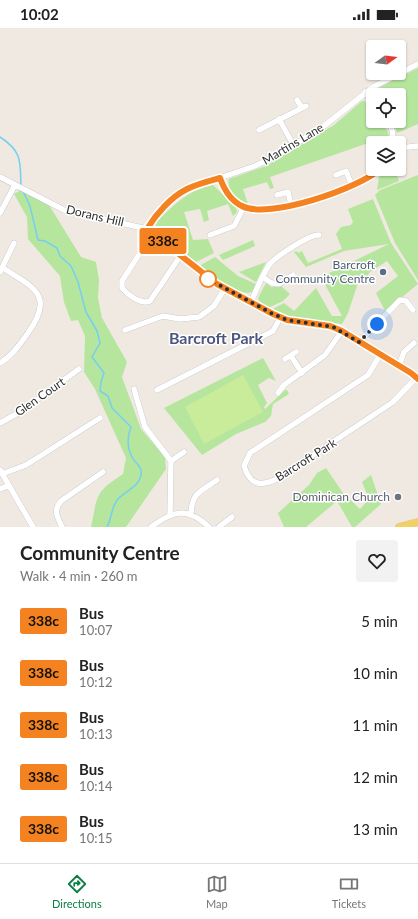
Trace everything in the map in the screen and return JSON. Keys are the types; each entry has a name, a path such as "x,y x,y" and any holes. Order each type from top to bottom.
{"main road":[{"path":"399,527 418,522"}],"street":[{"name":"Martins Lane","path":"147,229 152,221 179,194 187,189 255,166 294,146 324,126 365,92 381,82 418,64"},
{"path":"259,130 304,107 297,100"},
{"path":"279,119 294,146"},
{"path":"406,147 418,146"},
{"path":"336,175 346,171 352,186"},
{"path":"220,178 226,191 235,201 244,207 256,209 291,205 328,196 352,186 368,176"},
{"name":"Dorans Hill","path":"0,177 26,189 64,210 147,229 181,255 202,274 225,288 280,318 301,323 330,326 342,331 399,366 417,379"},
{"path":"0,213 17,186"},
{"path":"277,195 288,192 291,205"},
{"path":"210,235 234,226 244,207"},
{"path":"251,302 262,277 270,264 315,235 319,235"},
{"path":"0,362 16,349 36,322 41,311 40,302 32,287 1,270 14,243"},
{"path":"138,256 122,280 122,288 142,302 146,303 150,302 181,255"},
{"path":"262,277 272,283 279,284 293,275"},
{"path":"125,330 163,316 180,319 199,317 214,306 225,288"},
{"path":"359,342 400,300 406,301 413,310"},
{"path":"157,390 273,331 280,318"},
{"path":"278,392 284,385 325,355 342,331"},
{"path":"399,366 404,352 414,343"},
{"path":"291,355 302,373"},
{"name":"Barcroft Park","path":"380,355 368,375 250,453 244,466 254,482 260,484 277,479 393,402 417,379"},
{"name":"Glen Court","path":"0,423 20,412 79,369"},
{"path":"134,389 145,427 171,462 170,515"},
{"path":"33,527 1,472 26,465 100,418"},
{"path":"171,462 184,452"},
{"path":"62,527 56,513 56,507 61,501 103,472"},
{"path":"191,514 192,500 198,493 217,480"},
{"path":"0,489 9,485"},
{"path":"151,527 170,515 191,514 199,518 209,527"},
{"path":"219,527 232,517"}],"green space":[{"path":"418,68 418,124 397,133 395,128 406,128 406,88 379,88 394,80 406,80 406,74"},
{"path":"362,101 366,102 366,128 385,128 389,136 366,136 366,144 270,177 274,188 270,189 267,182 243,189 248,204 231,191 229,187 229,179 266,166 334,125"},
{"path":"418,175 418,280 395,243 375,195 380,190"},
{"path":"397,176 399,181 377,190 379,177"},
{"path":"213,185 236,207 237,212 233,216 228,204 207,211 209,220 204,222 200,209 184,212 193,240 208,239 214,253 194,263 171,241 156,230 155,224 167,211 188,195 204,187"},
{"path":"21,190 49,205 81,257 96,262 99,280 98,298 102,318 127,362 122,377 141,429 165,457 166,469 126,527 91,527 99,496 107,486 123,474 126,458 95,389 84,372 85,336 78,320 71,321 64,302 60,276 28,239 27,217 14,194"},
{"path":"373,199 391,243 418,284 385,311 376,293 398,276 387,261 370,272 366,278 358,283 348,313 342,324 296,319 271,310 284,303 294,311 316,288 332,316 342,316 321,277 389,244 344,251 306,267 294,252 297,251 298,253 302,251 308,263 342,249 336,234 341,227 351,225 353,222 348,209"},
{"path":"253,240 255,246 223,260 219,255"},
{"path":"215,257 238,276 256,284 252,292 246,293 232,288 199,266"},
{"path":"266,262 256,282 239,272"},
{"path":"266,283 271,287 281,286 290,294 283,301 268,308 259,301 258,298"},
{"path":"263,358 276,381 269,378 258,385 267,403 264,407 265,409 285,390 287,390 289,394 273,404 271,416 265,422 236,434 202,455 164,408"},
{"path":"243,375 263,412 204,444 185,407"},
{"path":"326,468 343,493 360,509 369,499 362,482 371,475 381,504 355,527 352,527 337,501 306,527 284,527 278,513 309,485 317,473"}],"waterway":[{"path":"0,137 13,148 19,158 21,186"},
{"path":"22,189 30,206 38,240 45,241 57,248 60,256 71,266 78,282 86,312 97,331 100,343 92,357 104,373 100,391 108,396 112,408 131,427 128,438 128,446 132,457 140,467 141,475 138,483 121,496 116,502 107,527"}],"bus line":[{"name":"338c","path":"371,176 328,196 283,207 256,209 241,206 235,201 226,191 220,178 187,189 179,194 152,221 147,229 153,235 168,244 208,279 217,284 287,320 330,326 342,331 382,357 411,373 418,379"}],"place":[{"name":"Barcroft Community Centre","path":"383,272"},
{"name":"Dominican Church","path":"398,497"}],"district":[{"name":"Barcroft Park","path":"216,338"}],"route":[{"path":"208,279 263,309 287,320 333,327 359,342 377,324"}]}
